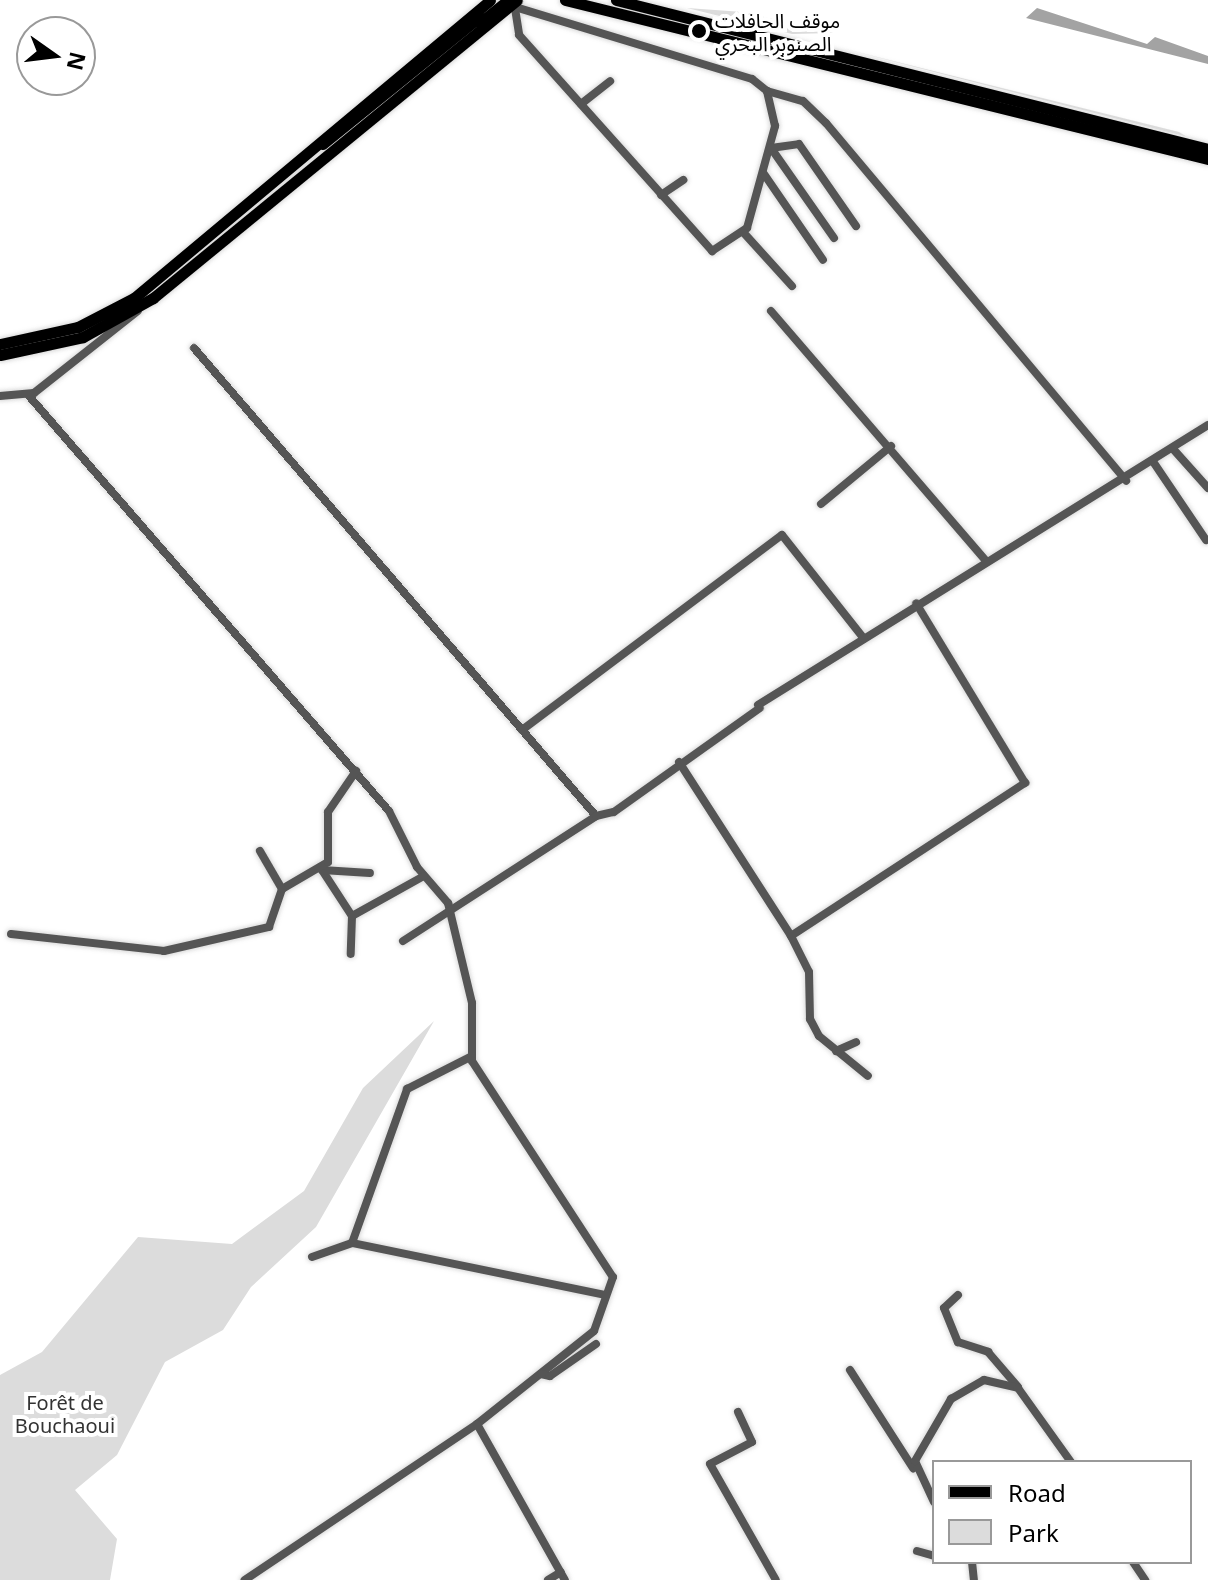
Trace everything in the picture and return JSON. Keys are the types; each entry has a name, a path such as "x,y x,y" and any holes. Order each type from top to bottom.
{"highway":[{"path":"565,0 1208,159"},
{"path":"616,0 1208,149"},
{"path":"0,344 78,327 134,298 320,146 488,1"},
{"path":"0,355 83,337 153,298 329,157 514,1"}],"main road":[{"path":"320,146 514,1"}],"street":[{"path":"767,91 775,126 764,174 743,232 712,251 519,35 514,1 752,79 767,91 803,101 826,123 1125,480"},
{"path":"581,104 610,81"},
{"path":"771,148 799,144 856,226"},
{"path":"771,148 834,238"},
{"path":"764,174 823,260"},
{"path":"661,195 683,180"},
{"path":"743,232 792,286"},
{"path":"0,396 29,396 153,298"},
{"path":"771,311 891,446 987,562"},
{"path":"194,348 596,816"},
{"path":"29,396 389,811 424,876 450,910 473,1010 470,1057 611,1274 598,1328 477,1424 245,1580"},
{"path":"403,941 596,816 614,812 759,706 916,603 1154,463 1208,425"},
{"path":"821,504 891,446"},
{"path":"1174,450 1208,488"},
{"path":"1154,463 1206,540"},
{"path":"522,730 782,535 864,639"},
{"path":"791,936 1025,783 916,603"},
{"path":"679,762 791,936 809,972 810,1019 836,1051 868,1076"},
{"path":"322,870 329,855 328,812 356,771"},
{"path":"260,851 282,889"},
{"path":"322,870 352,916 351,954"},
{"path":"11,934 178,951 269,927 282,889 322,870 370,873"},
{"path":"352,916 424,876"},
{"path":"836,1051 856,1042"},
{"path":"352,1243 407,1089 470,1057"},
{"path":"312,1257 352,1243 606,1295"},
{"path":"958,1295 944,1308 958,1342 988,1352 1070,1460"},
{"path":"541,1374 550,1376 596,1344"},
{"path":"850,1370 932,1499"},
{"path":"913,1468 951,1399 967,1386 984,1380 1018,1388"},
{"path":"738,1412 752,1442 710,1464 776,1580"},
{"path":"477,1424 563,1576 548,1580"},
{"path":"917,1551 932,1555"}],"green space":[{"path":"687,8 743,12 833,33 792,34"},
{"path":"841,48 1179,132 1187,137 1184,136"},
{"name":"Forêt de Bouchaoui","path":"434,1021 316,1227 251,1287 223,1330 165,1362 117,1455 75,1490 117,1539 110,1580 0,1580 0,1375 42,1352 138,1237 232,1244 304,1191 363,1088"}],"shaded area":[{"path":"1037,8 1147,44 1155,37 1208,56 1208,64 1026,18"}],"place":[{"name":"موقف الحافلات الصنوبر البحري","path":"699,31"}]}
